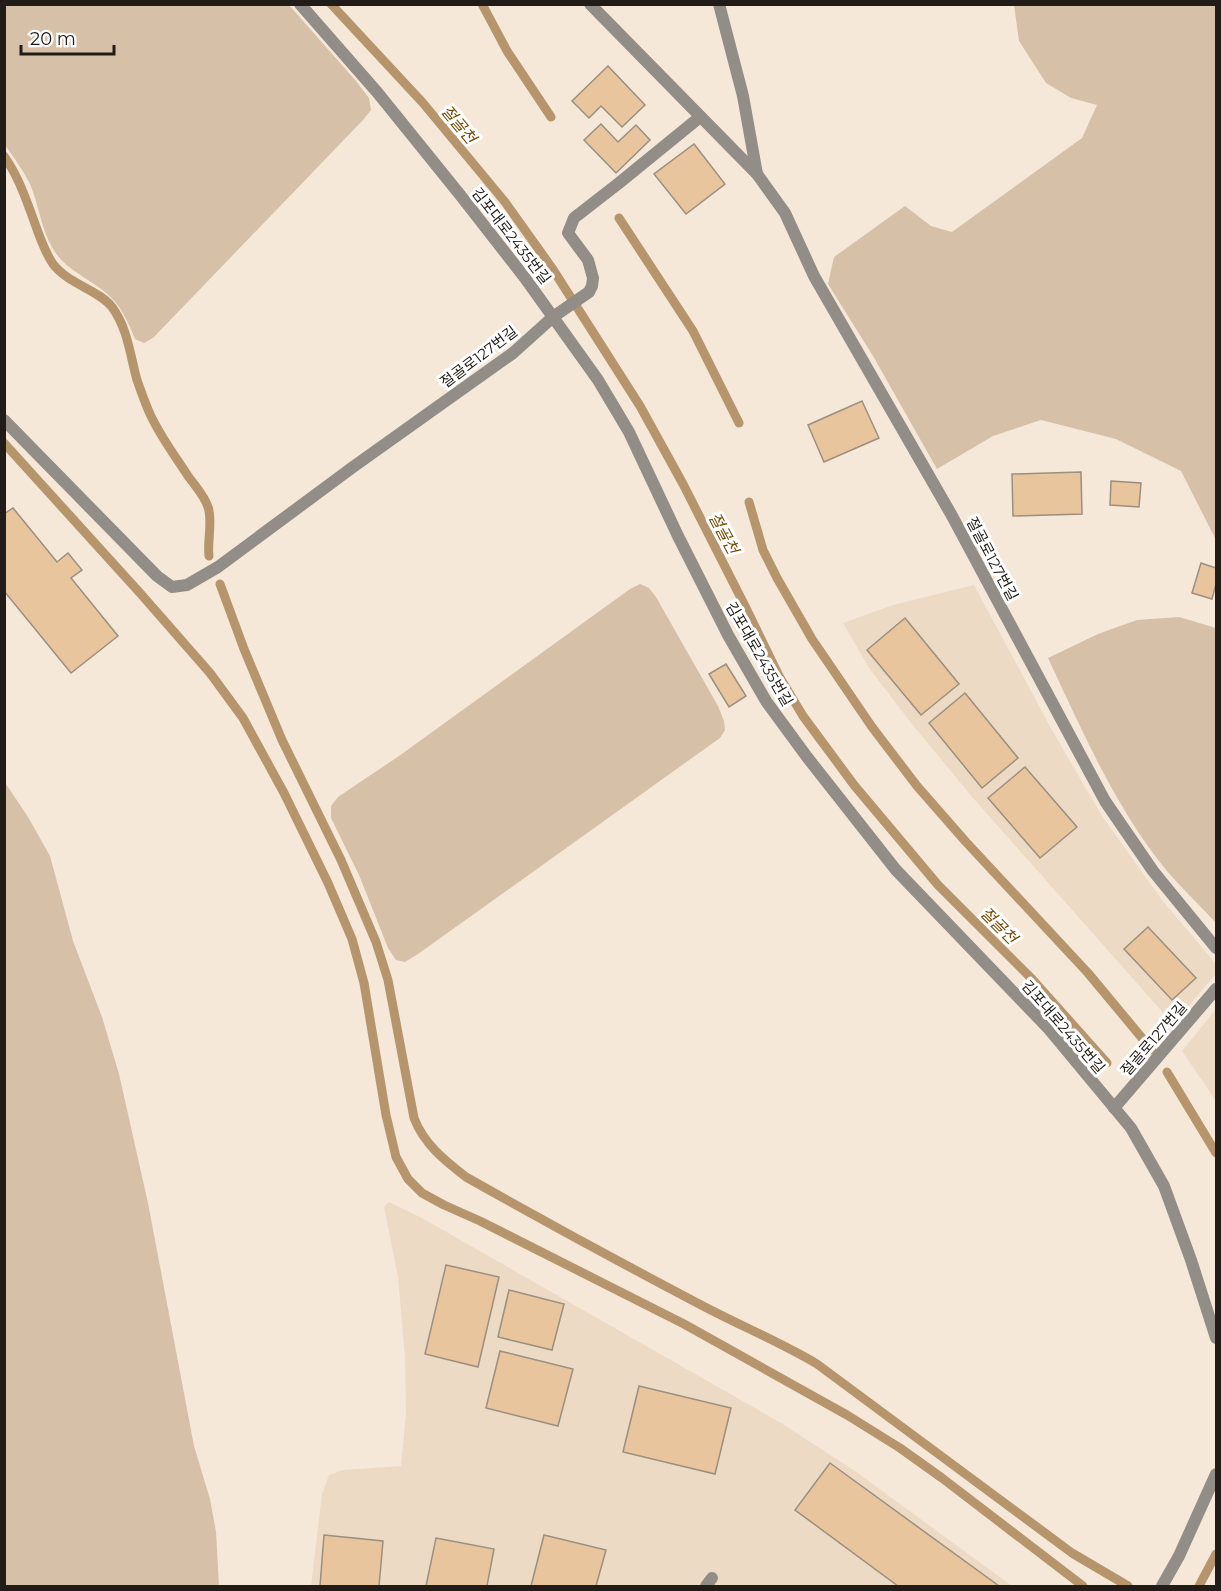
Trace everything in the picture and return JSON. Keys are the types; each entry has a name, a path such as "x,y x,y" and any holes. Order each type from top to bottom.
{"lane":[{"name":"김포대로2435번길","path":"300,4 377,92 557,315 629,432 688,556 766,701 807,757 896,870 1048,1028 1131,1128 1164,1186 1216,1338"},
{"name":"절골로127번길","path":"590,4 757,174 784,213 814,276 951,514 1106,801 1153,871 1216,948"},
{"name":"절골로127번길","path":"719,4 743,96 757,174"},
{"name":"절골로127번길","path":"4,420 157,576 172,587 187,585 218,567 513,353 588,292 593,278 588,260 568,232 574,218 700,117"},
{"name":"절골로127번길","path":"1114,1108 1216,989"},
{"path":"1162,1587 1179,1556 1216,1474"}],"shaded area":[{"path":"4,5 289,5 356,81 369,98 371,110 153,338 144,343 135,339 124,314 116,303 64,263 53,249 30,184 5,145"},
{"path":"1014,5 1216,5 1216,540 1181,471 1116,439 1041,420 993,436 937,469 873,356 828,284 834,257 905,206 931,226 952,232 1082,138 1097,105 1071,98 1046,83 1019,41"},
{"path":"640,584 649,588 656,597 718,706 725,730 720,738 418,954 405,962 396,960 388,948 359,875 331,818 331,806 338,797"},
{"path":"974,585 1052,730 1102,816 1162,900 1216,964 1216,974 1173,1024 973,798 911,723 869,668 843,623 893,605"},
{"path":"1179,617 1216,628 1216,923 1163,866 1129,817 1086,739 1048,658 1098,634 1137,620"},
{"path":"4,781 50,856 73,941 102,1017 119,1074 148,1203 194,1446 210,1499 216,1532 219,1586 5,1586"},
{"path":"1216,1009 1216,1101 1182,1051"},
{"path":"389,1202 420,1217 781,1423 855,1471 1012,1586 311,1586 322,1494 329,1475 343,1470 401,1466 406,1413 405,1357 398,1277 384,1207"}],"building":[{"path":"608,66 645,105 622,127 601,106 589,118 572,101"},
{"path":"601,124 618,142 636,125 650,140 616,173 584,140"},
{"path":"694,144 725,184 686,214 654,174"},
{"path":"862,401 879,438 824,462 808,425"},
{"path":"1081,472 1082,514 1013,516 1012,474"},
{"path":"1111,481 1141,483 1139,507 1110,505"},
{"path":"13,508 57,562 68,553 82,570 71,578 118,636 71,673 4,591 4,514"},
{"path":"1201,563 1216,568 1216,584 1212,599 1192,593"},
{"path":"905,618 959,684 921,715 867,650"},
{"path":"726,664 746,696 729,707 709,674"},
{"path":"965,693 1018,758 982,788 929,723"},
{"path":"1025,767 1077,827 1040,858 988,798"},
{"path":"1148,927 1196,978 1172,1000 1124,949"},
{"path":"446,1265 499,1277 478,1367 425,1354"},
{"path":"509,1290 564,1304 552,1350 498,1337"},
{"path":"500,1351 573,1369 558,1426 486,1408"},
{"path":"639,1386 731,1408 715,1474 623,1452"},
{"path":"830,1463 999,1586 898,1586 795,1510"},
{"path":"324,1535 383,1541 379,1586 320,1586"},
{"path":"544,1535 606,1550 596,1586 531,1586"},
{"path":"436,1538 494,1549 487,1586 426,1586"}],"waterway":[{"name":"절골천","path":"331,4 423,103 505,202 552,268 640,406 683,484 779,676 803,716 854,785 938,885 1032,979 1107,1063"},
{"path":"482,4 507,51 551,117"},
{"path":"4,156 19,182 43,245 53,264 67,277 106,301 117,315 125,333 137,380 150,414 208,507 209,556"},
{"path":"619,218 693,331 739,423"},
{"path":"4,443 210,673 243,718 284,793 328,883 352,939 364,983 386,1115 396,1157 408,1179 422,1193 444,1205 684,1324 847,1415 942,1478 1083,1586"},
{"path":"749,502 763,550 777,578 812,639 872,727 917,786 1088,973 1152,1050"},
{"path":"220,584 282,740 341,860 376,942 388,980 414,1118 423,1136 436,1151 466,1177 673,1290 817,1364 1072,1553 1128,1586"},
{"path":"1167,1072 1216,1153"},
{"path":"1199,1586 1216,1554"}]}
